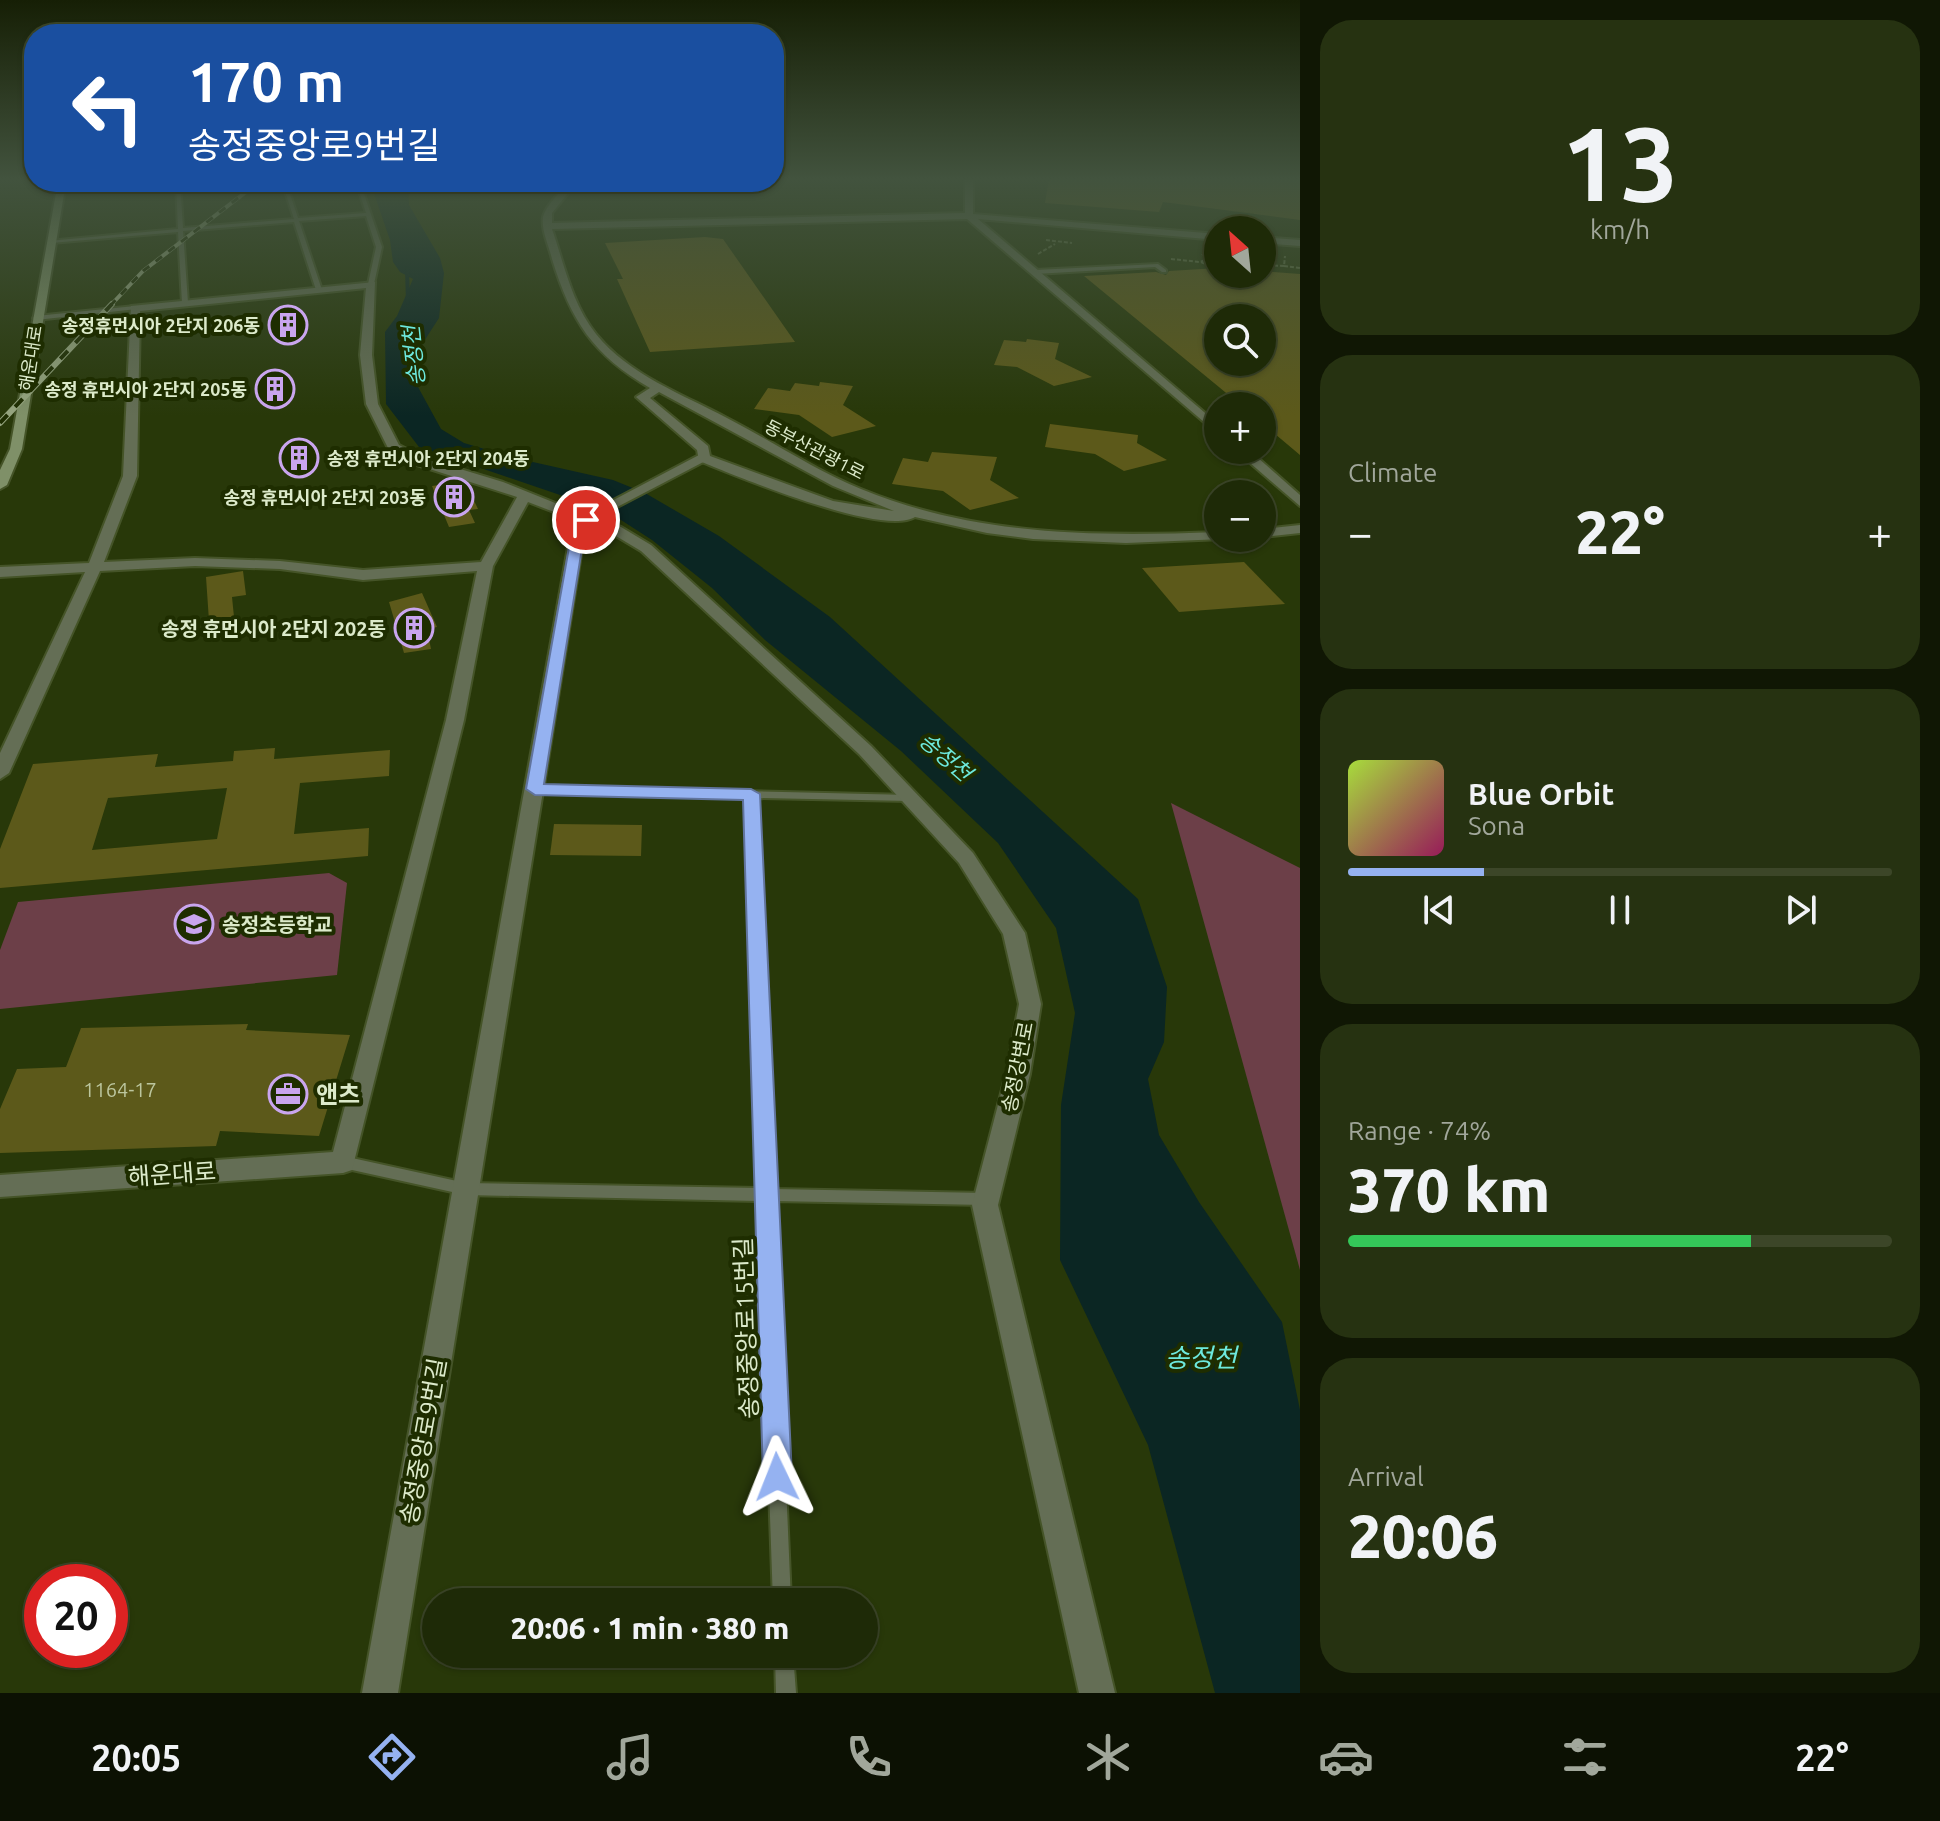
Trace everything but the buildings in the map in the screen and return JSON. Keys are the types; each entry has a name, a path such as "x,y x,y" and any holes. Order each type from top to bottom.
{"main road":[{"name":"해운대로","path":"0,485 16,449 48,258"}],"street":[{"name":"동부산관광1로","path":"558,258 575,309 601,346 660,387 836,482 926,516 1015,533 1080,539 1204,536"},
{"path":"1019,258 1204,418"},
{"path":"0,773 94,568 130,476 135,308 371,284"},
{"name":"송정강변로","path":"371,284 366,355 372,404 394,447 419,461 589,517 646,548 777,666 910,798 966,858 1014,933 1030,1004 1018,1074 986,1199 1097,1693"},
{"path":"660,387 642,397 703,449 704,458"},
{"path":"589,517 704,458 832,507 869,516 926,516"},
{"path":"1257,464 1300,502"},
{"path":"343,1162 455,720 486,566 525,495"},
{"name":"송정중앙로9번길","path":"380,1693 577,536 589,517"},
{"path":"1276,532 1300,529"},
{"path":"0,572 238,563 363,575 486,566"},
{"name":"해운대로","path":"0,1186 343,1162"}],"lane":[{"path":"183,258 185,303"},
{"path":"308,258 319,290"},
{"path":"371,284 377,258"},
{"path":"1035,272 1156,265 1164,271"},
{"path":"36,318 135,308"},
{"path":"535,789 910,798"},
{"name":"송정중앙로15번길","path":"751,794 781,1588"},
{"path":"343,1162 466,1189 986,1199"},
{"path":"785,1668 786,1693"}],"path":[{"path":"1158,258 1204,264"},
{"path":"1200,262 1207,258"},
{"path":"1283,258 1284,266"},
{"path":"1276,266 1300,268"}],"shaded area":[{"path":"1171,803 1300,868 1300,1270"},
{"path":"329,873 347,883 337,975 0,1009 0,950 18,902"}],"water":[{"name":"송정천","path":"392,258 440,258 444,273 439,318 415,355 412,376 441,429 464,443 613,480 645,493 719,536 830,617 1138,899 1167,987 1164,1042 1148,1079 1159,1135 1199,1202 1282,1322 1300,1410 1300,1693 1215,1693 1148,1445 1060,1260 1061,1105 1075,1013 1056,928 998,843 901,751 765,640 712,588 652,540 607,511 419,447 386,404 385,332 397,316 413,279 400,272"}],"waterway":[{"name":"송정천","path":"407,268 408,303"}],"railway":[{"path":"110,306 160,258"},
{"path":"0,423 112,304"}],"place":[{"name":"송정휴먼시아 2단지 206동","path":"288,325"},
{"name":"송정 휴먼시아 2단지 205동","path":"275,389"},
{"name":"송정 휴먼시아 2단지 204동","path":"299,458"},
{"name":"송정 휴먼시아 2단지 203동","path":"454,497"},
{"name":"송정 휴먼시아 2단지 202동","path":"414,628"},
{"name":"송정초등학교","path":"194,924"},
{"name":"앤츠","path":"288,1094"}],"route":[{"path":"586,520 577,536 535,789 751,794 777,1477"}]}
